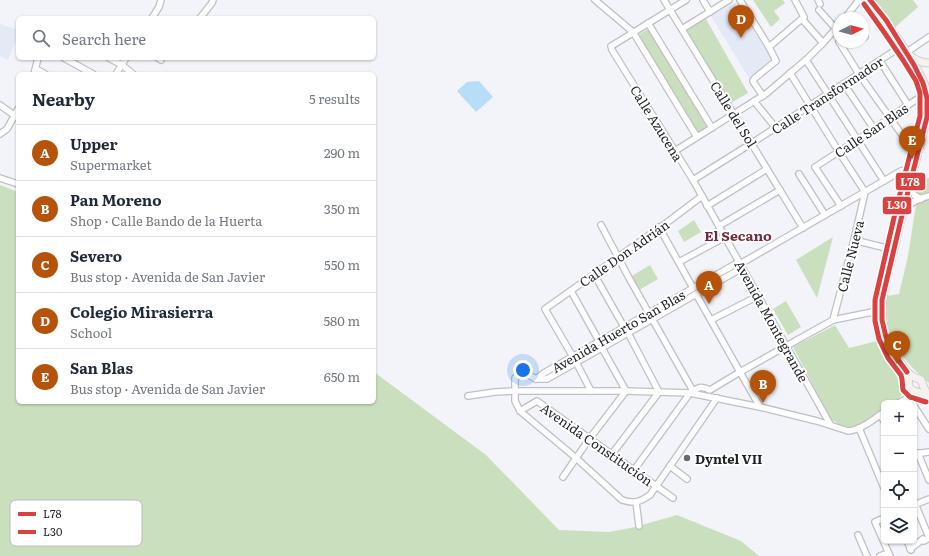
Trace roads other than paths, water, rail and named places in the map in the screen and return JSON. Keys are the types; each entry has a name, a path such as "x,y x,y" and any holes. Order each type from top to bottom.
{"main road":[{"path":"870,0 886,20 904,49 921,78 928,94 928,114 884,289 882,310 882,320 886,337 894,354 907,372 921,380 928,395"},
{"path":"904,49 916,60 929,63"},
{"path":"907,372 909,384 912,390 928,395"},
{"path":"909,384 912,379 916,378"},
{"path":"916,392 921,389 923,385"}],"street":[{"path":"153,16 162,0"},
{"path":"202,16 213,0"},
{"path":"595,0 633,32 697,137"},
{"name":"Calle del Sol","path":"664,0 803,228"},
{"path":"633,32 686,0"},
{"path":"703,0 710,12"},
{"path":"682,30 729,0"},
{"path":"740,0 776,61 753,81 763,96"},
{"path":"795,0 803,18 823,43"},
{"path":"851,12 859,0"},
{"path":"819,5 833,25"},
{"path":"769,47 803,18"},
{"path":"648,23 712,128"},
{"name":"Calle Azucena","path":"633,32 612,44 612,50 702,196"},
{"path":"675,151 763,96 806,60 833,32"},
{"name":"Calle Transformador","path":"693,180 880,61 929,37"},
{"path":"843,48 859,74 917,156"},
{"path":"35,71 38,60"},
{"path":"68,60 89,72"},
{"path":"113,60 131,72"},
{"path":"117,72 125,60"},
{"path":"806,60 884,181"},
{"path":"880,61 908,105"},
{"path":"790,73 865,192"},
{"path":"844,84 874,129"},
{"name":"Calle San Blas","path":"841,206 815,167 908,105 928,94"},
{"path":"754,101 776,128"},
{"path":"0,105 16,117 7,129 0,134"},
{"path":"707,206 768,169"},
{"name":"Avenida Huerto San Blas","path":"536,379 547,379 696,294 740,265 901,171 913,170"},
{"path":"800,174 825,215"},
{"path":"0,178 16,183"},
{"path":"909,186 914,196 921,199"},
{"path":"719,226 780,190"},
{"name":"Calle Nueva","path":"833,320 865,192"},
{"name":"Avenida Montegrande","path":"702,196 830,424"},
{"name":"Calle Don Adrián","path":"572,356 545,309 702,196"},
{"path":"903,211 908,205 929,196"},
{"path":"601,225 692,392"},
{"path":"659,227 694,288"},
{"path":"679,262 725,237"},
{"path":"854,240 894,250"},
{"name":"Avenida Huerto San Blas","path":"536,379 572,356 694,288 740,265"},
{"path":"594,274 624,327"},
{"path":"570,291 599,341"},
{"path":"696,294 760,407"},
{"path":"711,320 758,296"},
{"path":"634,470 692,392 704,387 710,390 833,320 882,310"},
{"path":"628,333 659,392"},
{"path":"602,348 626,391"},
{"path":"572,356 591,391"},
{"path":"536,379 523,372 515,378 515,401 520,411 576,458 622,500 628,502 636,502 650,495 717,398"},
{"path":"909,384 908,397 910,400"},
{"path":"468,396 515,391 692,392 830,424 846,430 859,428 881,414"},
{"path":"563,477 590,438 626,391"},
{"path":"612,454 659,392"},
{"path":"903,400 911,397 916,392"},
{"name":"Avenida Constitución","path":"520,411 537,401 673,498"},
{"path":"917,411 929,429"},
{"path":"859,428 881,479"},
{"path":"917,454 929,452"},
{"path":"917,456 929,480"},
{"path":"670,466 687,479"},
{"path":"917,503 929,499"},
{"path":"636,502 639,526"},
{"path":"916,508 929,538 926,541 929,545"},
{"path":"881,519 875,522 881,536"},
{"path":"858,535 867,556"},
{"path":"908,544 910,550 923,539 924,541 929,538"},
{"path":"880,556 889,554 885,544"}],"water":[{"path":"479,81 493,97 476,112 457,91 467,82"}],"place":[{"name":"Colegio Mirasierra","path":"741,38"},
{"name":"San Blas","path":"912,159"},
{"name":"Upper","path":"709,304"},
{"name":"Severo","path":"897,364"},
{"name":"Pan Moreno","path":"763,403"},
{"name":"Dyntel VII","path":"687,458"}],"district":[{"name":"El Secano","path":"738,235"}]}
